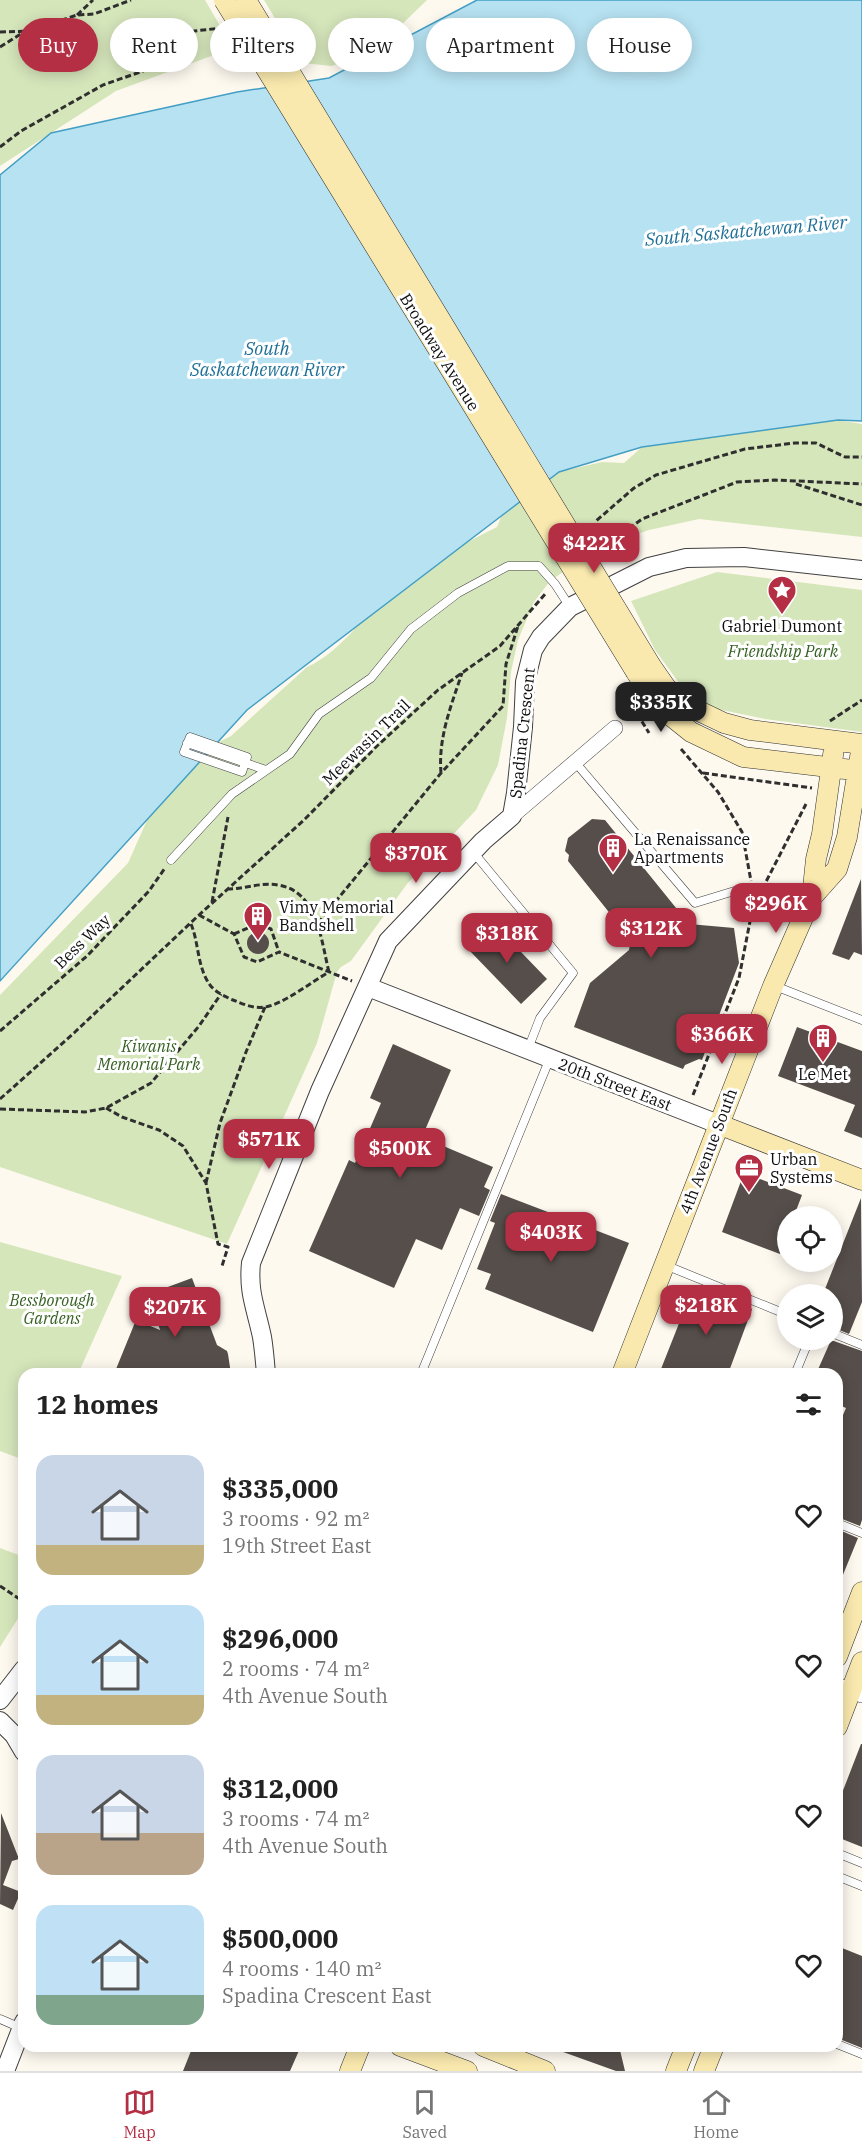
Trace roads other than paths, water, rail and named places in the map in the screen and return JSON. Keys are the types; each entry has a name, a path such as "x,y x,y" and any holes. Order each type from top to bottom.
{"main road":[{"name":"Broadway Avenue","path":"224,0 643,669 679,698 724,723 750,730 834,729 862,744"},
{"name":"Broadway Avenue","path":"246,0 643,669 656,704 691,732 743,757 860,771"},
{"name":"4th Avenue South","path":"812,897 831,768 834,729"},
{"name":"4th Avenue South","path":"624,1368 773,986 812,897 837,868 847,837 860,771 862,744"},
{"name":"20th Street East","path":"718,1124 862,1180"},
{"path":"843,1641 862,1592"},
{"path":"843,1710 862,1662"},
{"path":"350,2071 358,2052"},
{"path":"416,2052 467,2071"},
{"path":"498,2052 545,2071"},
{"path":"676,2071 684,2052"},
{"path":"704,2071 712,2052"}],"street":[{"name":"Spadina Crescent","path":"512,816 523,727 525,682 530,660 541,637 570,607 649,567 686,558 744,558 862,570"},
{"name":"Spadina Crescent","path":"265,1368 262,1337 251,1293 251,1263 320,1090 388,941 473,851 615,728"},
{"name":"20th Street East","path":"368,987 718,1124"},
{"path":"0,1700 18,1677"},
{"path":"0,1722 18,1742"},
{"path":"5,2071 18,2038"}],"lane":[{"path":"171,860 232,794 290,754 319,714 371,678 411,629 458,593 508,566 539,566 555,584 570,607"},
{"path":"189,737 247,757 245,763 242,772 184,752 189,737"},
{"path":"575,762 694,903 741,889"},
{"path":"245,763 266,770"},
{"path":"473,851 573,973 540,1018 528,1049"},
{"path":"773,986 862,1020"},
{"path":"423,1368 550,1059"},
{"path":"664,1264 777,1310"},
{"path":"843,1337 862,1345"},
{"path":"797,1368 805,1350"},
{"path":"843,1525 862,1533"},
{"path":"843,1855 862,1863"},
{"path":"843,1878 862,1886"},
{"path":"0,2019 18,2024"},
{"path":"843,2046 862,2054"}],"water":[{"name":"South Saskatchewan River","path":"477,0 862,0 862,421 838,420 642,447 559,472 247,710 0,981 0,175 51,133 237,92 329,78 340,72 414,72 414,33 426,27 426,72 575,72 575,18 443,18"}],"place":[{"name":"Gabriel Dumont","path":"782,616"},
{"name":"La Renaissance Apartments","path":"613,874"},
{"name":"Vimy Memorial Bandshell","path":"258,942"},
{"name":"Le Met","path":"823,1064"},
{"name":"Urban Systems","path":"749,1194"}],"park label":[{"name":"Friendship Park","path":"783,651"},
{"name":"Kiwanis Memorial Park","path":"149,1055"},
{"name":"Bessborough Gardens","path":"52,1309"}]}
